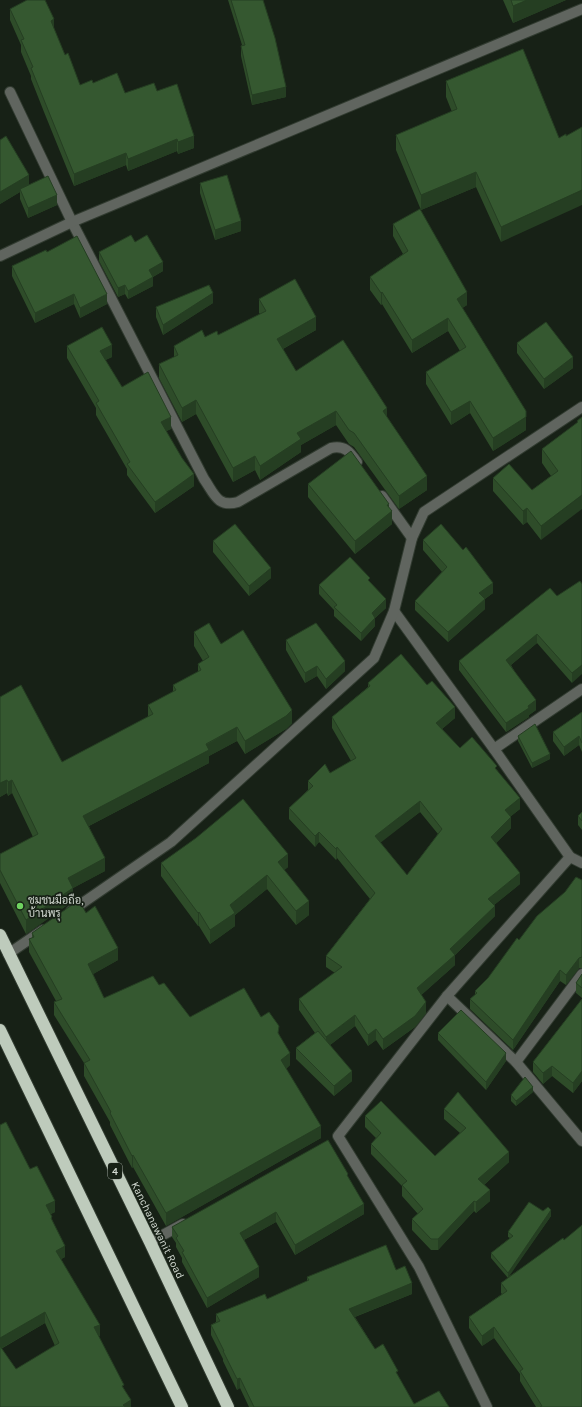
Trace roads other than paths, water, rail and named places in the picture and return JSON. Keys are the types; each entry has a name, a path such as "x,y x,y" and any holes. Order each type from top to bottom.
{"highway":[{"name":"Kanchanawanit Road","path":"0,935 150,1242 228,1407"},
{"path":"0,1030 182,1407"}],"street":[{"path":"0,256 72,222 582,9"},
{"path":"10,92 72,222 204,479 219,501 227,504 238,502 327,450 337,447 349,451 363,470"},
{"path":"8,954 171,842 374,658 394,611 412,538 424,512 582,407"},
{"path":"376,488 412,538"},
{"path":"394,611 570,857 582,863"},
{"path":"494,749 582,689"},
{"path":"487,1407 419,1267 335,1138 447,996 570,857"},
{"path":"516,1062 582,974"},
{"path":"447,996 516,1062 582,1141"},
{"path":"150,1242 190,1220"}],"place":[{"name":"ชุมชนมือถือ, บ้านพรุ","path":"20,906"}]}
